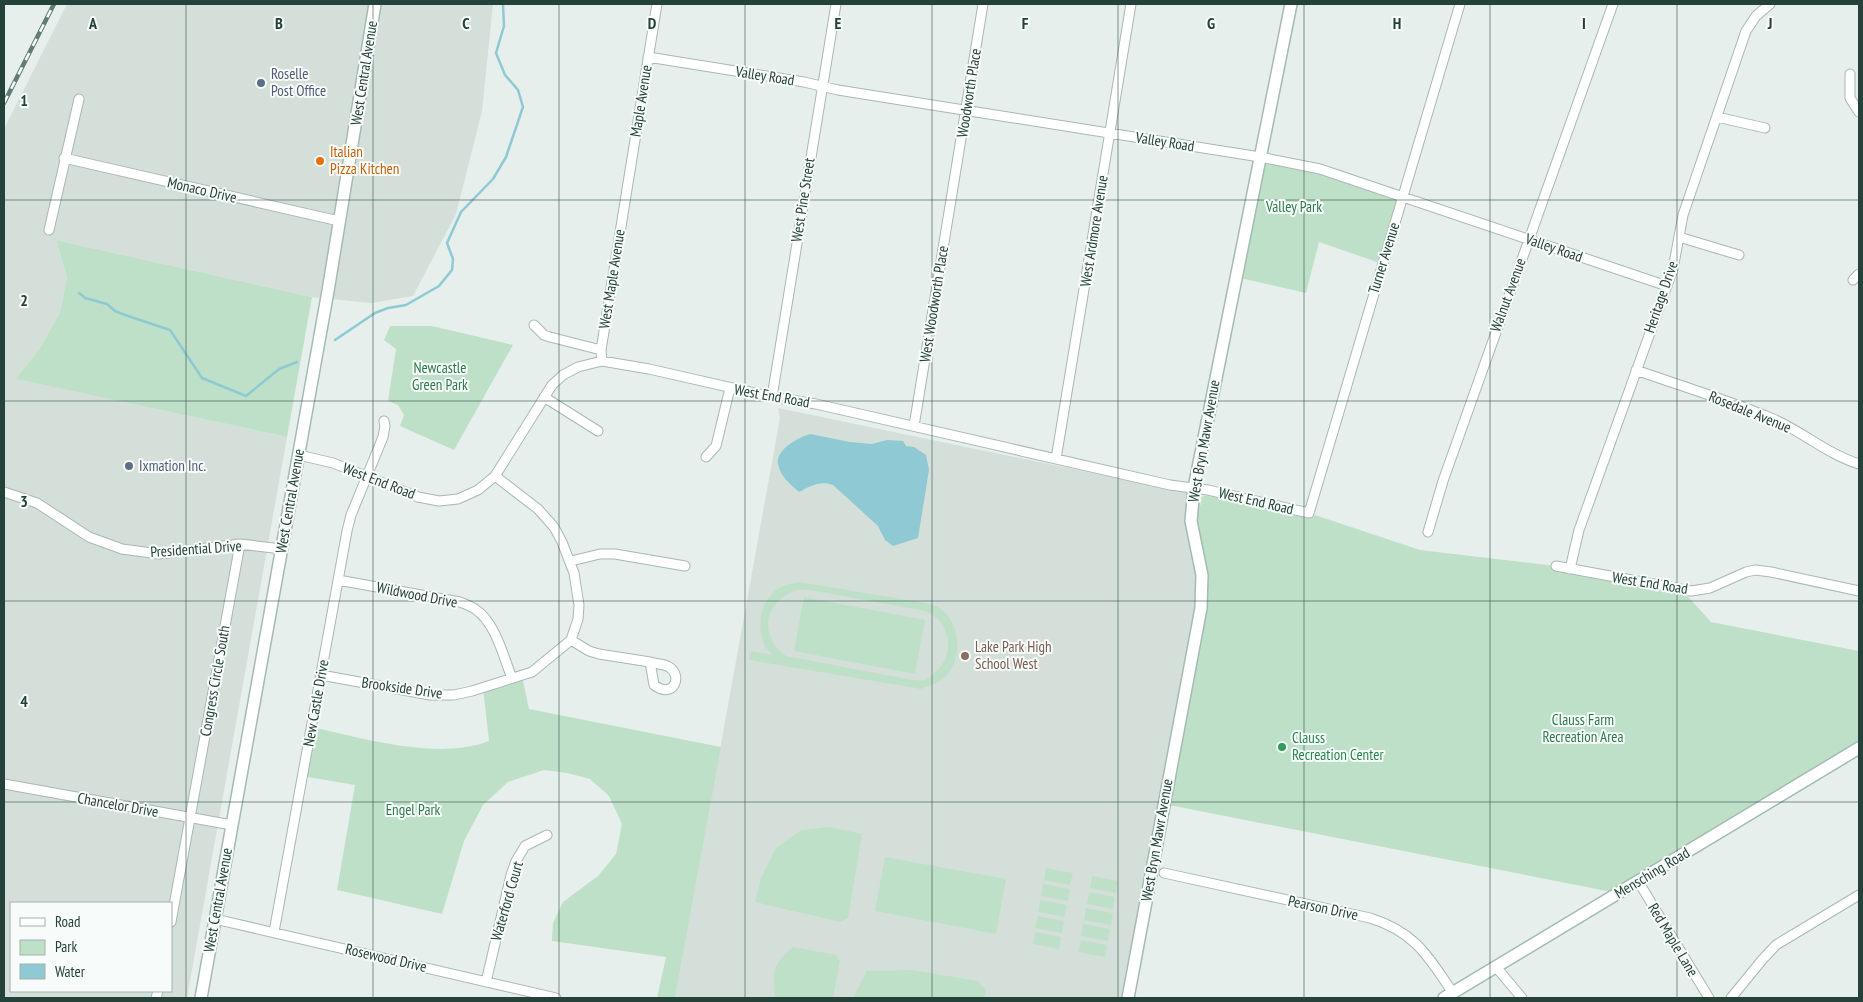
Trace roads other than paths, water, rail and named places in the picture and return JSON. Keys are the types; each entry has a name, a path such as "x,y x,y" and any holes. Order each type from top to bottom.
{"street":[{"name":"West Central Avenue","path":"201,998 299,455 375,4"},
{"name":"Maple Avenue","path":"625,198 657,4"},
{"name":"West Pine Street","path":"772,397 836,4"},
{"name":"Woodworth Place","path":"954,182 983,4"},
{"name":"West Ardmore Avenue","path":"1056,458 1131,4"},
{"name":"West Bryn Mawr Avenue","path":"1128,998 1201,608 1202,575 1192,521 1194,488 1291,4"},
{"name":"Turner Avenue","path":"1309,513 1460,4"},
{"name":"Walnut Avenue","path":"1428,532 1443,481 1613,4"},
{"name":"Heritage Drive","path":"1570,568 1579,530 1673,269 1683,214 1746,31 1756,16 1770,4"},
{"name":"Valley Road","path":"648,57 1260,157 1320,169 1667,286"},
{"path":"1850,74 1850,98 1859,112"},
{"path":"49,230 79,98"},
{"path":"1717,118 1765,128"},
{"name":"Monaco Drive","path":"64,158 339,221"},
{"name":"West Woodworth Place","path":"914,426 954,182"},
{"name":"West Maple Avenue","path":"602,361 601,350 625,198"},
{"path":"1679,237 1739,254"},
{"path":"534,325 544,335 601,350"},
{"name":"West End Road","path":"299,455 367,476 418,497 445,501 458,499 471,494 495,476 552,385 563,375 591,363 602,361 649,369 772,397 816,404 1170,484 1309,513"},
{"name":"Rosedale Avenue","path":"1636,370 1772,418 1829,452 1859,464"},
{"path":"706,457 716,446 730,388"},
{"path":"544,397 598,431"},
{"name":"New Castle Drive","path":"274,932 347,531 351,515 383,437 384,421"},
{"path":"495,476 528,500 554,527 571,561 579,605 578,619 571,640 599,654 650,662"},
{"name":"Presidential Drive","path":"4,492 38,503 89,537 122,549 158,554 240,544 282,549"},
{"name":"Congress Circle South","path":"172,917 240,544"},
{"path":"571,561 600,554 615,554 685,566"},
{"name":"West End Road","path":"1556,566 1691,591 1710,588 1746,572 1764,571 1859,592"},
{"name":"Wildwood Drive","path":"338,580 460,602 474,608 486,618 512,678"},
{"name":"Brookside Drive","path":"321,675 430,695 445,695 472,691 532,672 571,640"},
{"name":"Mensching Road","path":"1449,996 1859,750"},
{"name":"Chancelor Drive","path":"4,784 232,825"},
{"name":"Waterford Court","path":"486,982 516,861 525,846 547,835"},
{"name":"Pearson Drive","path":"1164,873 1360,916 1386,924 1405,934 1422,949 1449,996"},
{"name":"Red Maple Lane","path":"1638,881 1710,998"},
{"path":"1731,998 1776,945 1859,895"},
{"name":"Rosewood Drive","path":"215,919 556,998"},
{"path":"1496,967 1522,998"}],"water":[{"path":"810,434 850,442 872,444 887,440 903,441 906,446 914,447 926,455 929,470 918,538 893,546 885,540 878,526 833,485 820,483 799,492 789,483 779,468 778,459 780,454 789,445"}],"waterway":[{"path":"335,340 375,313 388,308 406,305 439,286 452,270 453,259 447,243 461,212 493,179 506,157 523,107 518,90 505,75 496,53 504,26 503,4"},
{"path":"79,293 85,298 107,304 115,311 170,330 202,378 246,396 279,369 297,362"}],"railway":[{"path":"4,103 54,4"}],"place":[{"name":"Roselle Post Office","path":"261,83"},
{"name":"Italian Pizza Kitchen","path":"320,161"},
{"name":"Ixmation Inc.","path":"129,466"},
{"name":"Lake Park High School West","path":"965,656"},
{"name":"Clauss Recreation Center","path":"1282,747"}],"park label":[{"name":"Valley Park","path":"1294,207"},
{"name":"Newcastle Green Park","path":"440,376"},
{"name":"Clauss Farm Recreation Area","path":"1583,728"},
{"name":"Engel Park","path":"413,810"}]}
